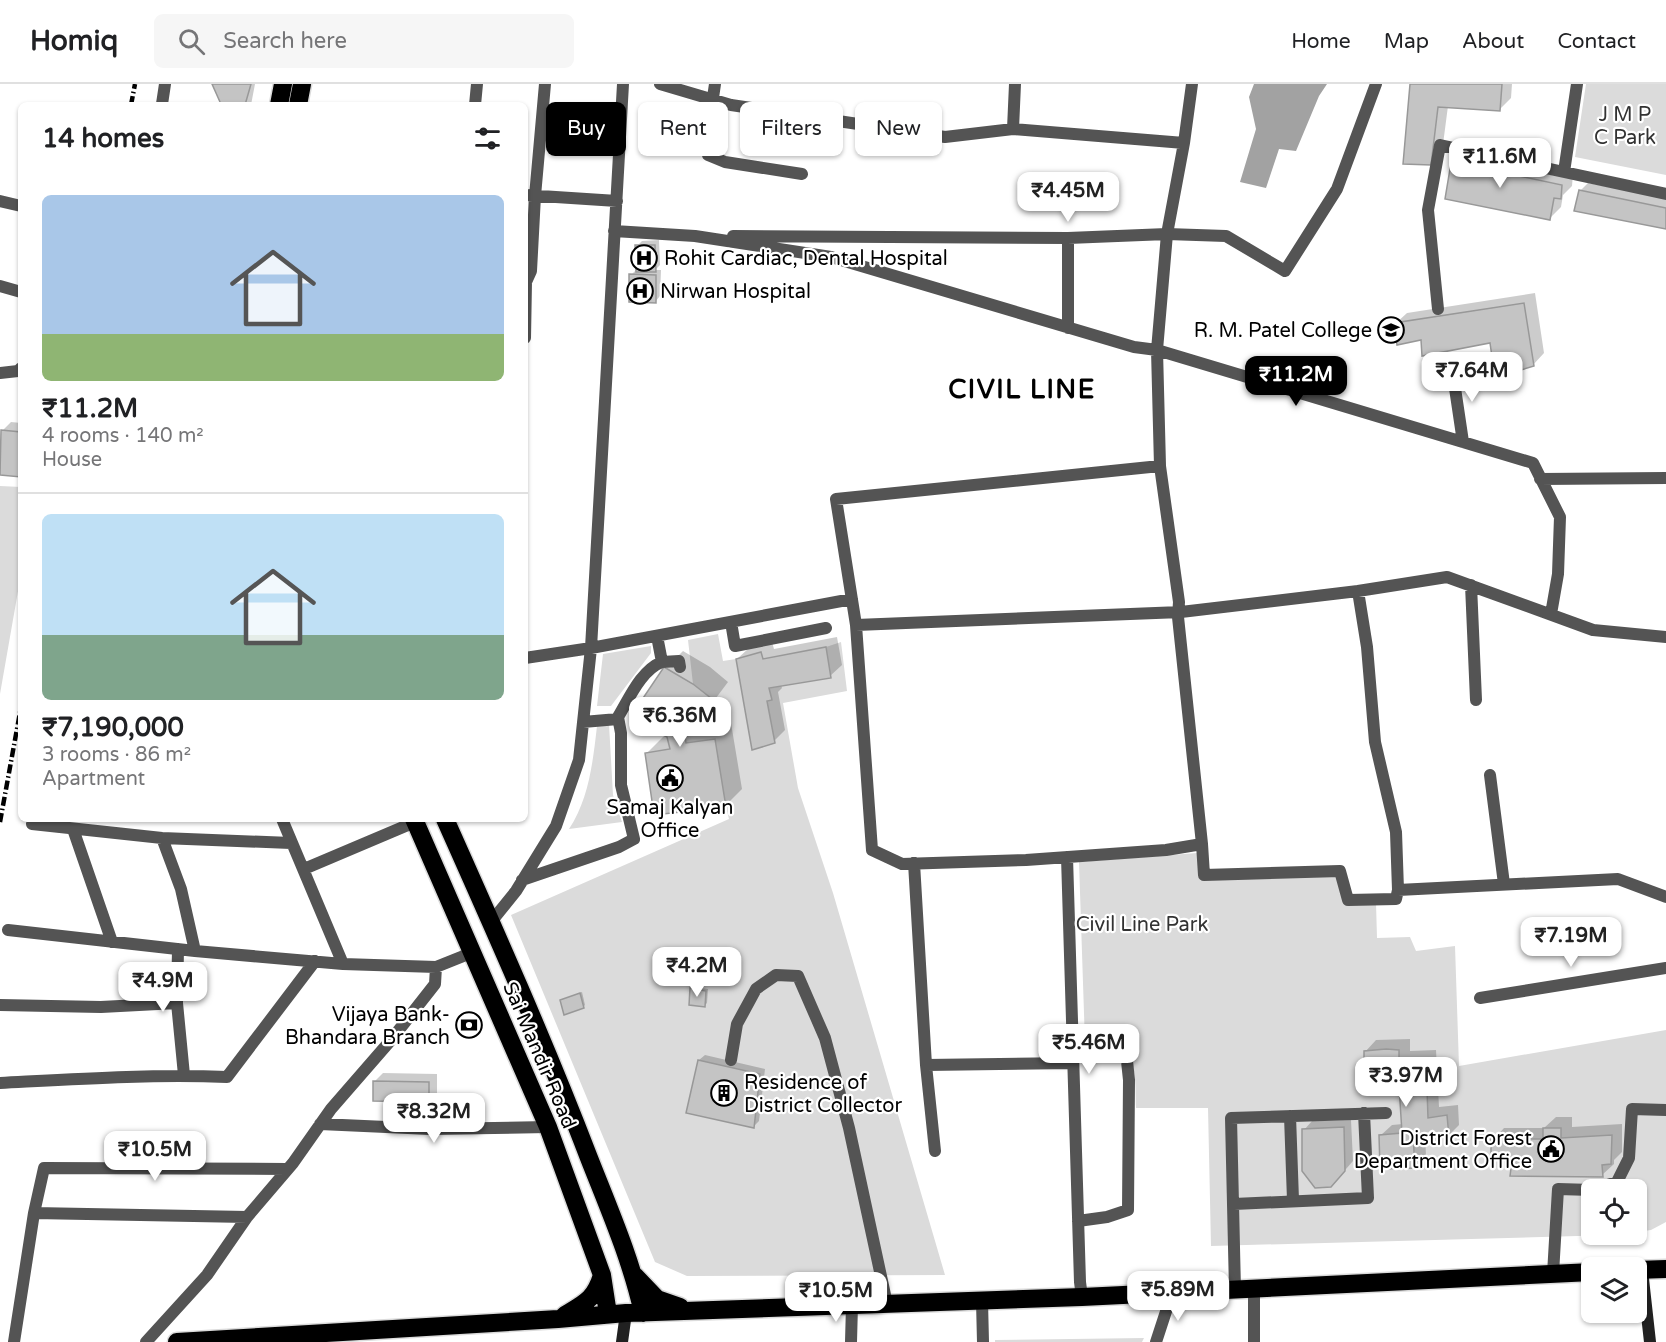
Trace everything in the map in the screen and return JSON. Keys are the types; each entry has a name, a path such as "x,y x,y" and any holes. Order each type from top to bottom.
{"highway":[{"path":"280,102 283,84"},
{"path":"299,102 302,84"},
{"name":"Sai Mandir Road","path":"416,822 548,1127 602,1275 626,1313"},
{"name":"Sai Mandir Road","path":"446,822 574,1119 634,1274 626,1313"},
{"path":"463,934 491,922"},
{"path":"1647,1270 1666,1269"},
{"path":"177,1342 259,1340 626,1313 1082,1297 1581,1273"},
{"path":"634,1274 657,1299 672,1306 693,1310"},
{"path":"558,1319 587,1302 597,1291 602,1275"}],"street":[{"path":"162,102 165,84"},
{"path":"476,102 477,84"},
{"path":"528,276 531,271 530,196 545,84"},
{"path":"491,922 522,880 556,826 579,760 591,648 623,84"},
{"path":"660,84 731,105 945,137 1013,129 1184,143"},
{"path":"715,84 707,138 708,155 725,162 802,174"},
{"path":"1013,129 1015,84"},
{"path":"1192,84 1184,143 1167,234 1157,350 1160,466 1179,602 1178,612 1204,875 1340,871 1348,900 1396,899 1398,890 1396,832 1375,742 1367,647 1358,591"},
{"path":"614,231 694,236 1068,238 1167,234 1226,236 1285,271 1336,189 1376,84"},
{"path":"1564,172 1577,84"},
{"path":"1438,309 1428,210 1440,145 1666,195"},
{"path":"530,196 617,201"},
{"path":"0,201 18,205"},
{"path":"694,236 831,257 1134,347 1157,350 1533,463 1560,517 1558,574 1551,614"},
{"path":"1068,238 1068,328"},
{"path":"0,286 18,291"},
{"path":"1452,368 1463,442"},
{"path":"0,372 18,371"},
{"path":"1160,466 836,499 856,625 872,850 902,864 1067,857 1166,850 1202,844"},
{"path":"1540,479 1666,478"},
{"path":"856,625 1178,612 1358,591 1447,577 1593,630 1666,637"},
{"path":"1471,585 1476,700"},
{"path":"528,658 591,648 852,599"},
{"path":"731,622 735,646 826,628"},
{"path":"657,636 662,662"},
{"path":"522,880 620,847 634,839 621,784 621,733 618,719 641,680 653,666 662,662 679,661 680,667"},
{"path":"583,722 618,719"},
{"path":"1490,775 1504,884"},
{"path":"283,822 343,964"},
{"path":"304,869 410,822"},
{"path":"32,824 162,838 291,843"},
{"path":"73,829 112,942"},
{"path":"162,838 181,889 195,951"},
{"path":"1067,857 1082,1297"},
{"path":"914,863 926,1065 935,1151"},
{"path":"1398,890 1618,879 1666,897"},
{"path":"8,930 195,951 343,964 436,967 471,952"},
{"path":"178,949 177,1003 184,1075"},
{"path":"0,1083 107,1077 184,1075 227,1077 315,962"},
{"path":"146,1342 207,1275 247,1217 287,1169 331,1108 391,1040 435,984 436,967"},
{"path":"1480,998 1666,968"},
{"path":"731,1060 737,1024 756,989 776,975 798,976 825,1038 849,1128 887,1304"},
{"path":"0,1005 101,1007 177,1003"},
{"path":"1073,1048 1120,1051 1127,1061 1129,1080 1128,1210 1107,1217 1078,1221"},
{"path":"926,1065 1073,1063"},
{"path":"1618,1179 1629,1158 1632,1108 1666,1110"},
{"path":"1234,1204 1368,1198 1365,1113"},
{"path":"1235,1290 1231,1118 1386,1113"},
{"path":"1290,1116 1293,1200"},
{"path":"320,1124 430,1130 548,1127"},
{"path":"14,1342 34,1213 44,1168 287,1169"},
{"path":"1553,1274 1558,1189 1581,1190"},
{"path":"34,1213 247,1217"},
{"path":"1254,1289 1254,1342"},
{"path":"1156,1342 1173,1293"},
{"path":"982,1301 983,1342"},
{"path":"851,1342 852,1305"},
{"path":"622,1342 626,1313"},
{"path":"1647,1322 1650,1342"}],"green space":[{"name":"J M P C Park","path":"1586,84 1666,84 1666,175 1575,157"},
{"path":"0,486 18,487 18,591 0,694"},
{"path":"718,634 723,661 736,659 752,749 767,701 771,700 769,688 831,678 826,647 841,642 847,691 783,703 798,788 833,893 945,1275 687,1276 655,1262 511,915 729,819 726,807 686,743 685,736 712,699 693,684 688,640"},
{"path":"651,646 651,653 611,706 597,706 603,654"},
{"path":"609,724 613,795 622,822 569,829 586,792 597,726"},
{"name":"Civil Line Park","path":"1197,853 1199,876 1339,873 1348,902 1376,903 1377,938 1410,937 1416,951 1455,946 1459,1066 1666,1030 1666,1222 1647,1231 1647,1179 1581,1179 1581,1236 1211,1246 1208,1108 1136,1108 1133,1065 1126,1050 1120,1044 1085,1043 1079,862"},
{"path":"1144,1338 1142,1342 995,1342 995,1340"}],"shaded area":[{"path":"1254,84 1327,84 1319,96 1296,151 1279,149 1266,188 1240,182 1256,129 1249,97"}],"building":[{"path":"212,84 251,84 246,102 220,102"},
{"path":"1410,84 1502,84 1500,111 1438,107 1431,165 1403,164"},
{"path":"1452,157 1510,168 1510,174 1562,185 1561,199 1554,198 1550,220 1445,199"},
{"path":"1579,190 1666,208 1666,229 1574,211"},
{"path":"635,245 655,245 656,272 636,272"},
{"path":"629,274 656,275 656,303 629,302"},
{"path":"1524,303 1534,366 1495,378 1490,343 1422,356 1421,340 1397,345 1394,323"},
{"path":"1,430 18,432 18,477 0,475"},
{"path":"826,647 831,678 769,688 772,700 767,701 775,743 752,750 736,659 761,652 763,659"},
{"path":"664,667 693,684 712,699 685,736 686,743 715,739 726,807 654,815 645,753 670,749 667,737 631,716"},
{"path":"690,988 706,991 705,1007 689,1005"},
{"path":"580,993 584,1008 564,1015 560,1000"},
{"path":"1399,1050 1399,1061 1426,1060 1428,1118 1447,1115 1449,1137 1413,1135 1415,1168 1380,1169 1379,1135 1402,1133 1398,1070 1364,1072 1364,1051"},
{"name":"Residence of District Collector","path":"698,1060 760,1074 754,1128 686,1113"},
{"path":"373,1081 429,1082 429,1102 373,1101"},
{"path":"1344,1127 1345,1171 1331,1187 1315,1188 1302,1171 1302,1129"},
{"name":"District Forest Department Office","path":"1543,1128 1561,1128 1561,1138 1612,1135 1611,1164 1602,1165 1603,1177 1510,1176 1512,1161 1491,1160 1491,1139 1543,1139"}],"railway":[{"path":"132,102 135,84"},
{"path":"0,822 18,723"}],"place":[{"name":"Rohit Cardiac, Dental Hospital","path":"644,258"},
{"name":"Nirwan Hospital","path":"640,291"},
{"name":"R. M. Patel College","path":"1391,330"},
{"name":"Samaj Kalyan Office","path":"670,778"},
{"name":"Vijaya Bank- Bhandara Branch","path":"469,1025"},
{"name":"Residence of District Collector","path":"724,1093"},
{"name":"District Forest Department Office","path":"1551,1149"}],"district":[{"name":"CIVIL LINE","path":"1022,389"}]}
